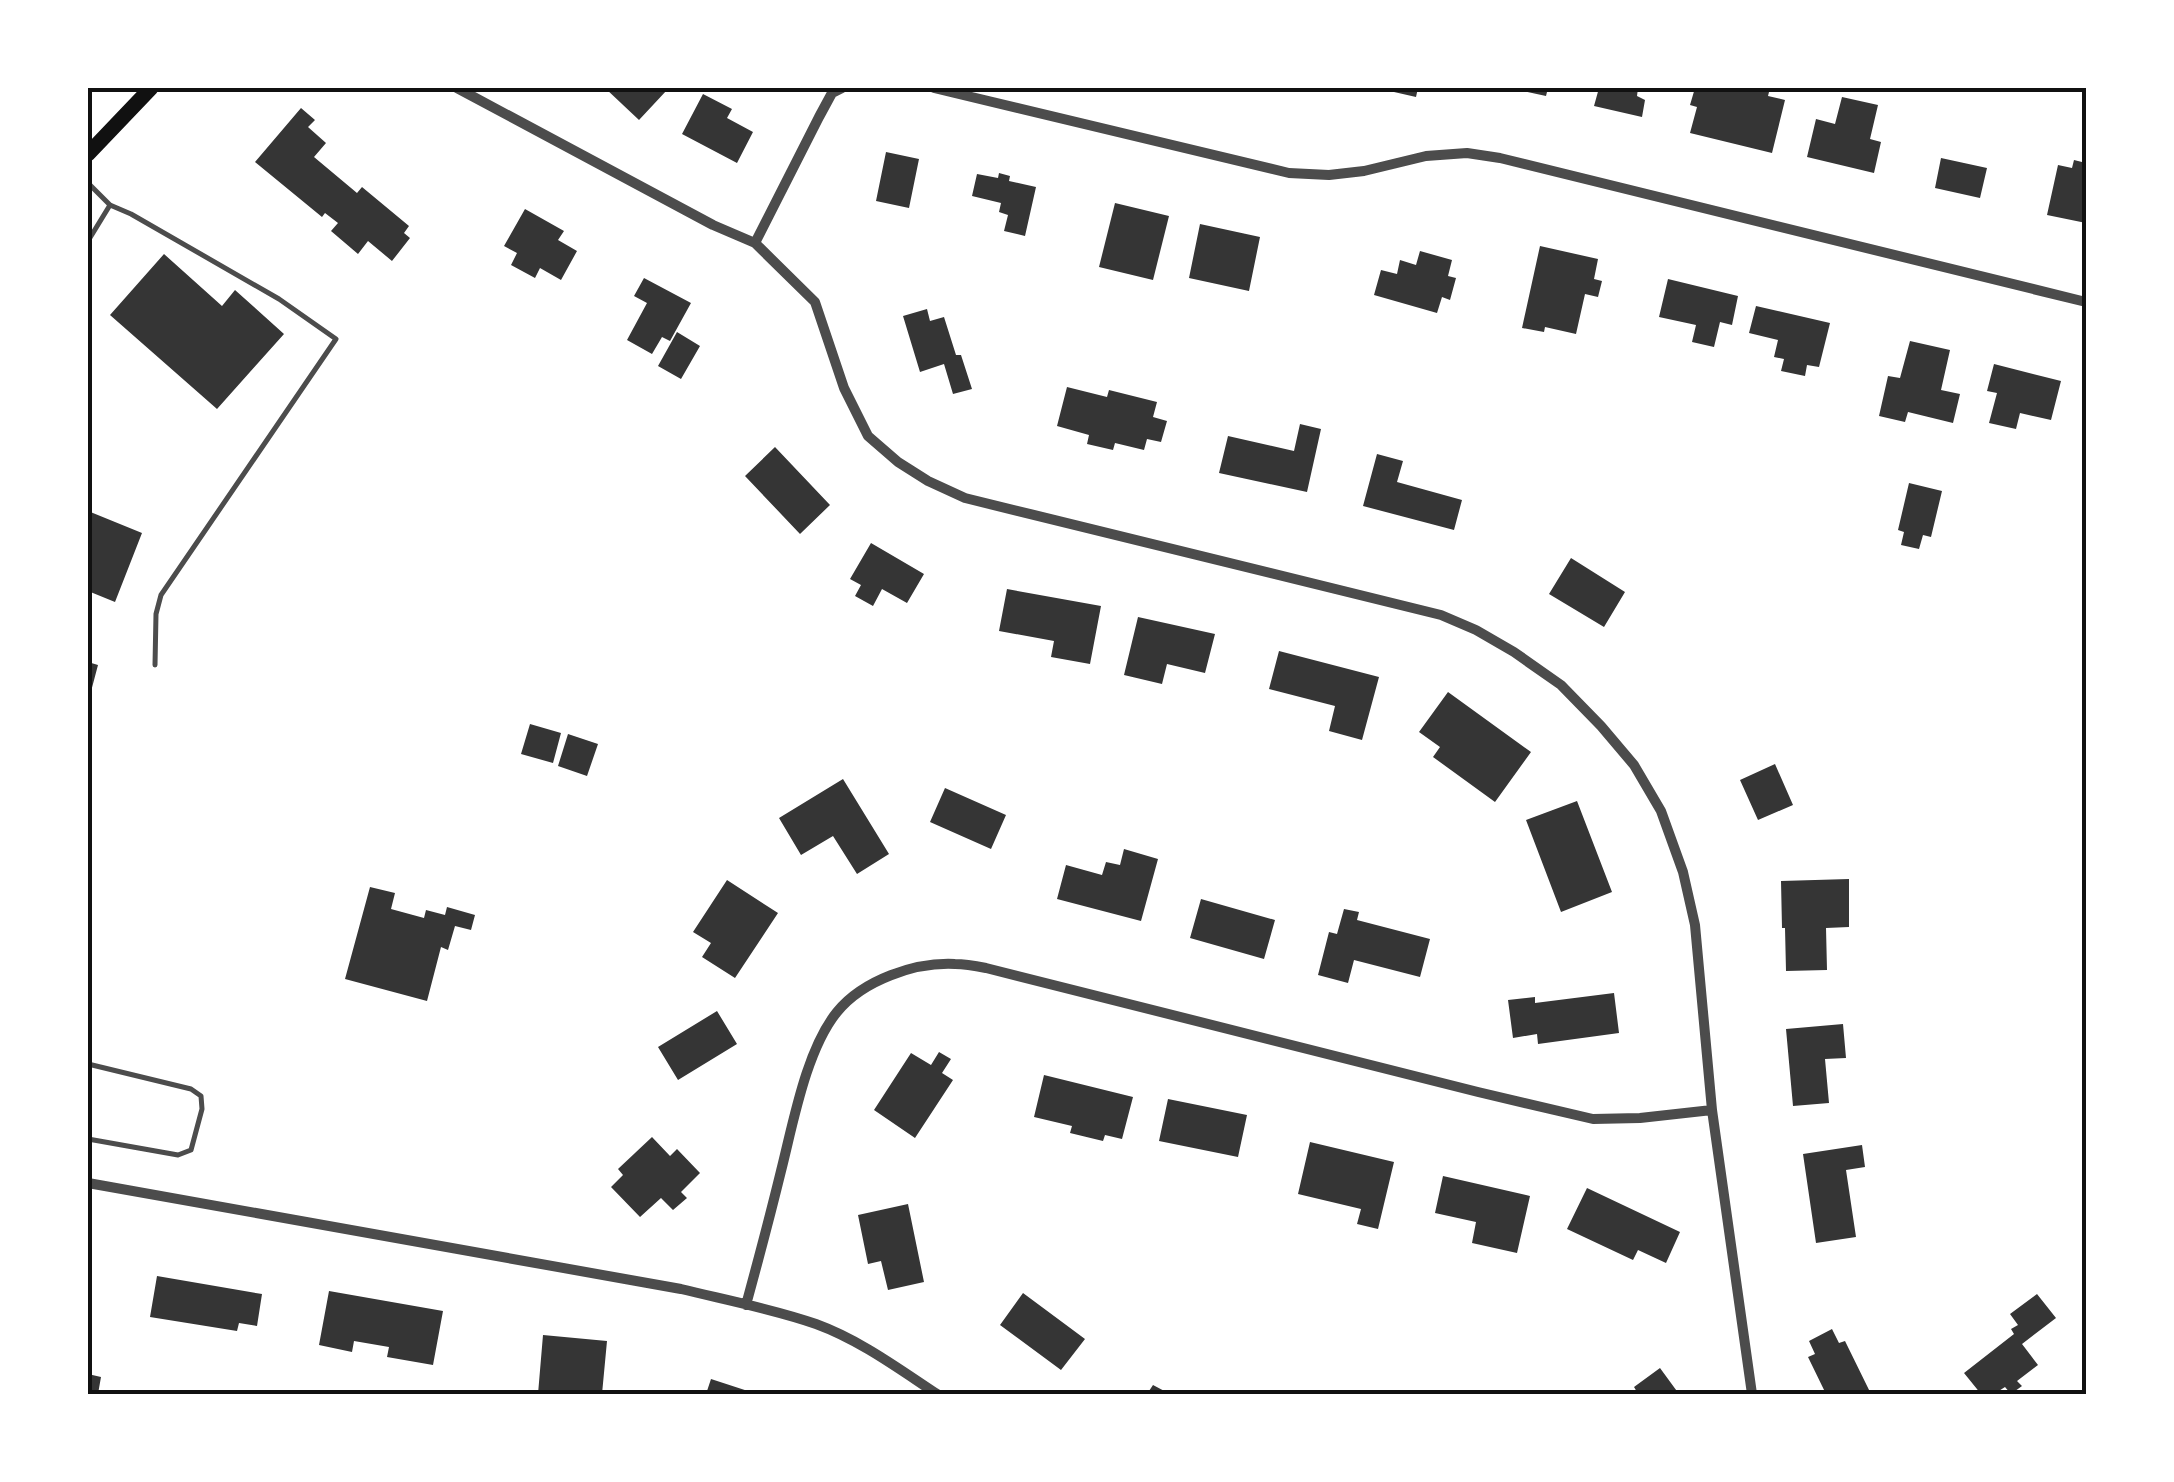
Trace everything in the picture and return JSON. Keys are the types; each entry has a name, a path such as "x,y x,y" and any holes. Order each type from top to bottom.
{"main road":[{"path":"88,154 151,88"}],"street":[{"path":"457,88 713,225 755,242 815,302 844,388 868,436 928,481 965,498 1441,615 1501,644 1561,685 1634,765 1661,811 1678,856 1695,925 1712,1110 1752,1394"},
{"path":"755,242 819,117 832,94 842,88"},
{"path":"934,88 1289,173 1329,175 1426,156 1467,153 1500,158 2086,302"},
{"path":"746,1305 789,1138 820,1038 838,1010 862,990 895,974 924,966 986,968 1594,1119 1712,1110"},
{"path":"88,1183 746,1305 818,1325 882,1357 937,1394"}],"lane":[{"path":"88,182 110,205 279,299 336,339 161,594 156,614 155,665"},
{"path":"88,242 110,205"},
{"path":"88,1064 191,1089 201,1096 202,1109 191,1150 178,1155 88,1139"}],"building":[{"path":"605,88 665,88 667,90 639,120"},
{"path":"1395,88 1418,88 1416,97 1394,92"},
{"path":"1514,88 1548,88 1546,96"},
{"path":"1599,88 1638,88 1637,96 1645,100 1642,117 1594,106"},
{"path":"1695,88 1770,88 1768,96 1785,100 1772,153 1690,133 1697,107 1690,105"},
{"path":"703,94 732,109 727,118 753,132 737,163 682,134"},
{"path":"1842,97 1878,105 1870,139 1881,142 1874,173 1807,157 1816,119 1835,124"},
{"path":"301,108 315,120 308,127 326,143 314,157 357,193 362,187 409,226 404,233 410,238 392,261 368,241 358,254 331,231 338,223 325,213 322,217 255,162"},
{"path":"886,152 919,159 909,208 876,201"},
{"path":"1941,158 1987,168 1980,198 1935,188"},
{"path":"2074,160 2086,163 2086,223 2047,215 2058,165 2072,168"},
{"path":"999,173 1010,176 1009,181 1036,187 1025,236 1004,231 1008,215 999,212 1001,203 972,196 977,174 998,178"},
{"path":"1115,203 1169,216 1153,280 1099,267"},
{"path":"525,209 564,231 558,240 577,251 561,280 540,268 535,278 511,265 517,253 504,246"},
{"path":"1200,224 1260,237 1249,291 1189,278"},
{"path":"1540,246 1598,259 1594,279 1602,281 1598,297 1585,294 1576,334 1545,327 1544,332 1522,328"},
{"path":"1420,251 1452,260 1448,276 1456,278 1450,300 1442,297 1437,313 1374,295 1381,270 1397,274 1400,260 1416,265"},
{"path":"164,254 222,306 235,290 284,334 217,409 110,315"},
{"path":"644,278 691,303 670,341 662,337 652,354 627,340 647,303 634,296"},
{"path":"1668,279 1738,296 1732,325 1720,322 1714,347 1692,342 1696,325 1659,317"},
{"path":"1756,306 1830,323 1819,367 1807,365 1805,376 1781,371 1784,359 1774,357 1778,340 1749,333"},
{"path":"927,309 930,321 944,317 972,389 953,394 944,364 920,372 903,316"},
{"path":"677,332 700,346 681,379 658,366"},
{"path":"1910,341 1950,350 1941,390 1960,394 1953,423 1908,412 1905,422 1879,416 1888,376 1900,378"},
{"path":"1994,364 2061,381 2051,420 2020,413 2016,429 1989,423 1997,393 1987,391"},
{"path":"1067,387 1107,397 1109,390 1157,402 1153,417 1167,421 1161,442 1147,439 1144,450 1115,443 1113,450 1087,444 1089,435 1057,426"},
{"path":"1300,424 1321,429 1307,492 1219,473 1228,436 1294,451"},
{"path":"775,447 830,505 800,534 745,476"},
{"path":"1377,454 1403,461 1397,482 1462,500 1454,530 1363,506"},
{"path":"1909,483 1942,491 1931,537 1923,535 1919,549 1901,545 1904,532 1898,530"},
{"path":"88,511 142,533 115,602 88,591"},
{"path":"871,543 924,574 907,603 882,589 873,606 855,596 861,585 850,579"},
{"path":"1571,558 1625,592 1604,627 1549,594"},
{"path":"1007,589 1101,606 1090,664 1051,657 1054,641 999,631"},
{"path":"1138,617 1215,634 1205,673 1167,664 1162,684 1124,675"},
{"path":"1279,651 1379,677 1362,740 1329,731 1335,706 1269,689"},
{"path":"88,662 98,665 89,699 88,699"},
{"path":"1448,692 1531,752 1495,802 1433,757 1440,747 1419,732"},
{"path":"530,724 561,733 553,763 521,754"},
{"path":"568,734 598,744 587,776 558,766"},
{"path":"1775,764 1793,805 1758,820 1740,780"},
{"path":"843,779 889,854 857,874 833,836 801,855 779,818"},
{"path":"945,788 1006,815 991,849 930,822"},
{"path":"1577,801 1612,892 1561,912 1526,820"},
{"path":"1124,849 1158,859 1141,921 1057,899 1066,865 1102,875 1106,862 1120,865"},
{"path":"1849,879 1849,927 1826,928 1827,970 1786,971 1781,881"},
{"path":"727,880 778,913 735,978 702,957 711,943 693,932"},
{"path":"370,887 395,893 391,909 424,918 426,910 445,915 447,907 475,915 471,930 455,926 448,950 441,947 427,1001 345,979"},
{"path":"1201,899 1275,920 1264,959 1190,938"},
{"path":"1344,909 1359,912 1357,920 1430,939 1420,977 1354,960 1348,983 1318,975 1329,932 1337,934"},
{"path":"1614,993 1619,1033 1538,1044 1537,1034 1513,1038 1508,1000 1535,997 1535,1003"},
{"path":"717,1011 737,1044 678,1080 658,1047"},
{"path":"1843,1024 1846,1058 1825,1059 1829,1103 1793,1106 1786,1029"},
{"path":"939,1052 951,1059 942,1073 953,1080 915,1138 874,1110 911,1053 931,1065"},
{"path":"1044,1075 1133,1097 1122,1139 1105,1135 1103,1141 1070,1133 1072,1126 1034,1117"},
{"path":"1168,1099 1247,1115 1238,1157 1159,1141"},
{"path":"652,1137 670,1156 677,1149 700,1173 681,1192 687,1198 673,1210 661,1198 640,1217 611,1187 623,1175 618,1169"},
{"path":"1310,1142 1394,1162 1378,1229 1357,1224 1361,1209 1298,1194"},
{"path":"1862,1145 1865,1167 1846,1170 1856,1237 1816,1243 1803,1154"},
{"path":"1443,1176 1530,1196 1517,1253 1472,1243 1476,1222 1435,1213"},
{"path":"1587,1188 1680,1232 1666,1263 1638,1250 1633,1260 1567,1229"},
{"path":"908,1204 924,1282 888,1290 881,1261 868,1264 858,1215"},
{"path":"157,1276 262,1294 257,1326 239,1323 237,1331 150,1317"},
{"path":"329,1291 443,1311 433,1365 387,1357 389,1347 354,1341 352,1352 319,1345"},
{"path":"1023,1293 1085,1339 1061,1370 1000,1325"},
{"path":"2037,1294 2056,1318 2022,1344 2038,1365 2017,1381 2022,1386 2011,1394 2005,1387 1994,1394 1981,1394 1964,1373 2014,1334 2011,1329 2018,1325 2010,1314"},
{"path":"1832,1329 1839,1343 1845,1341 1871,1394 1826,1394 1808,1357 1815,1354 1809,1341"},
{"path":"543,1335 607,1341 602,1394 538,1394"},
{"path":"1660,1368 1679,1394 1634,1394 1634,1387"},
{"path":"88,1374 101,1377 98,1394 88,1394"},
{"path":"711,1379 757,1394 706,1394"},
{"path":"1153,1385 1170,1394 1147,1394"}]}
